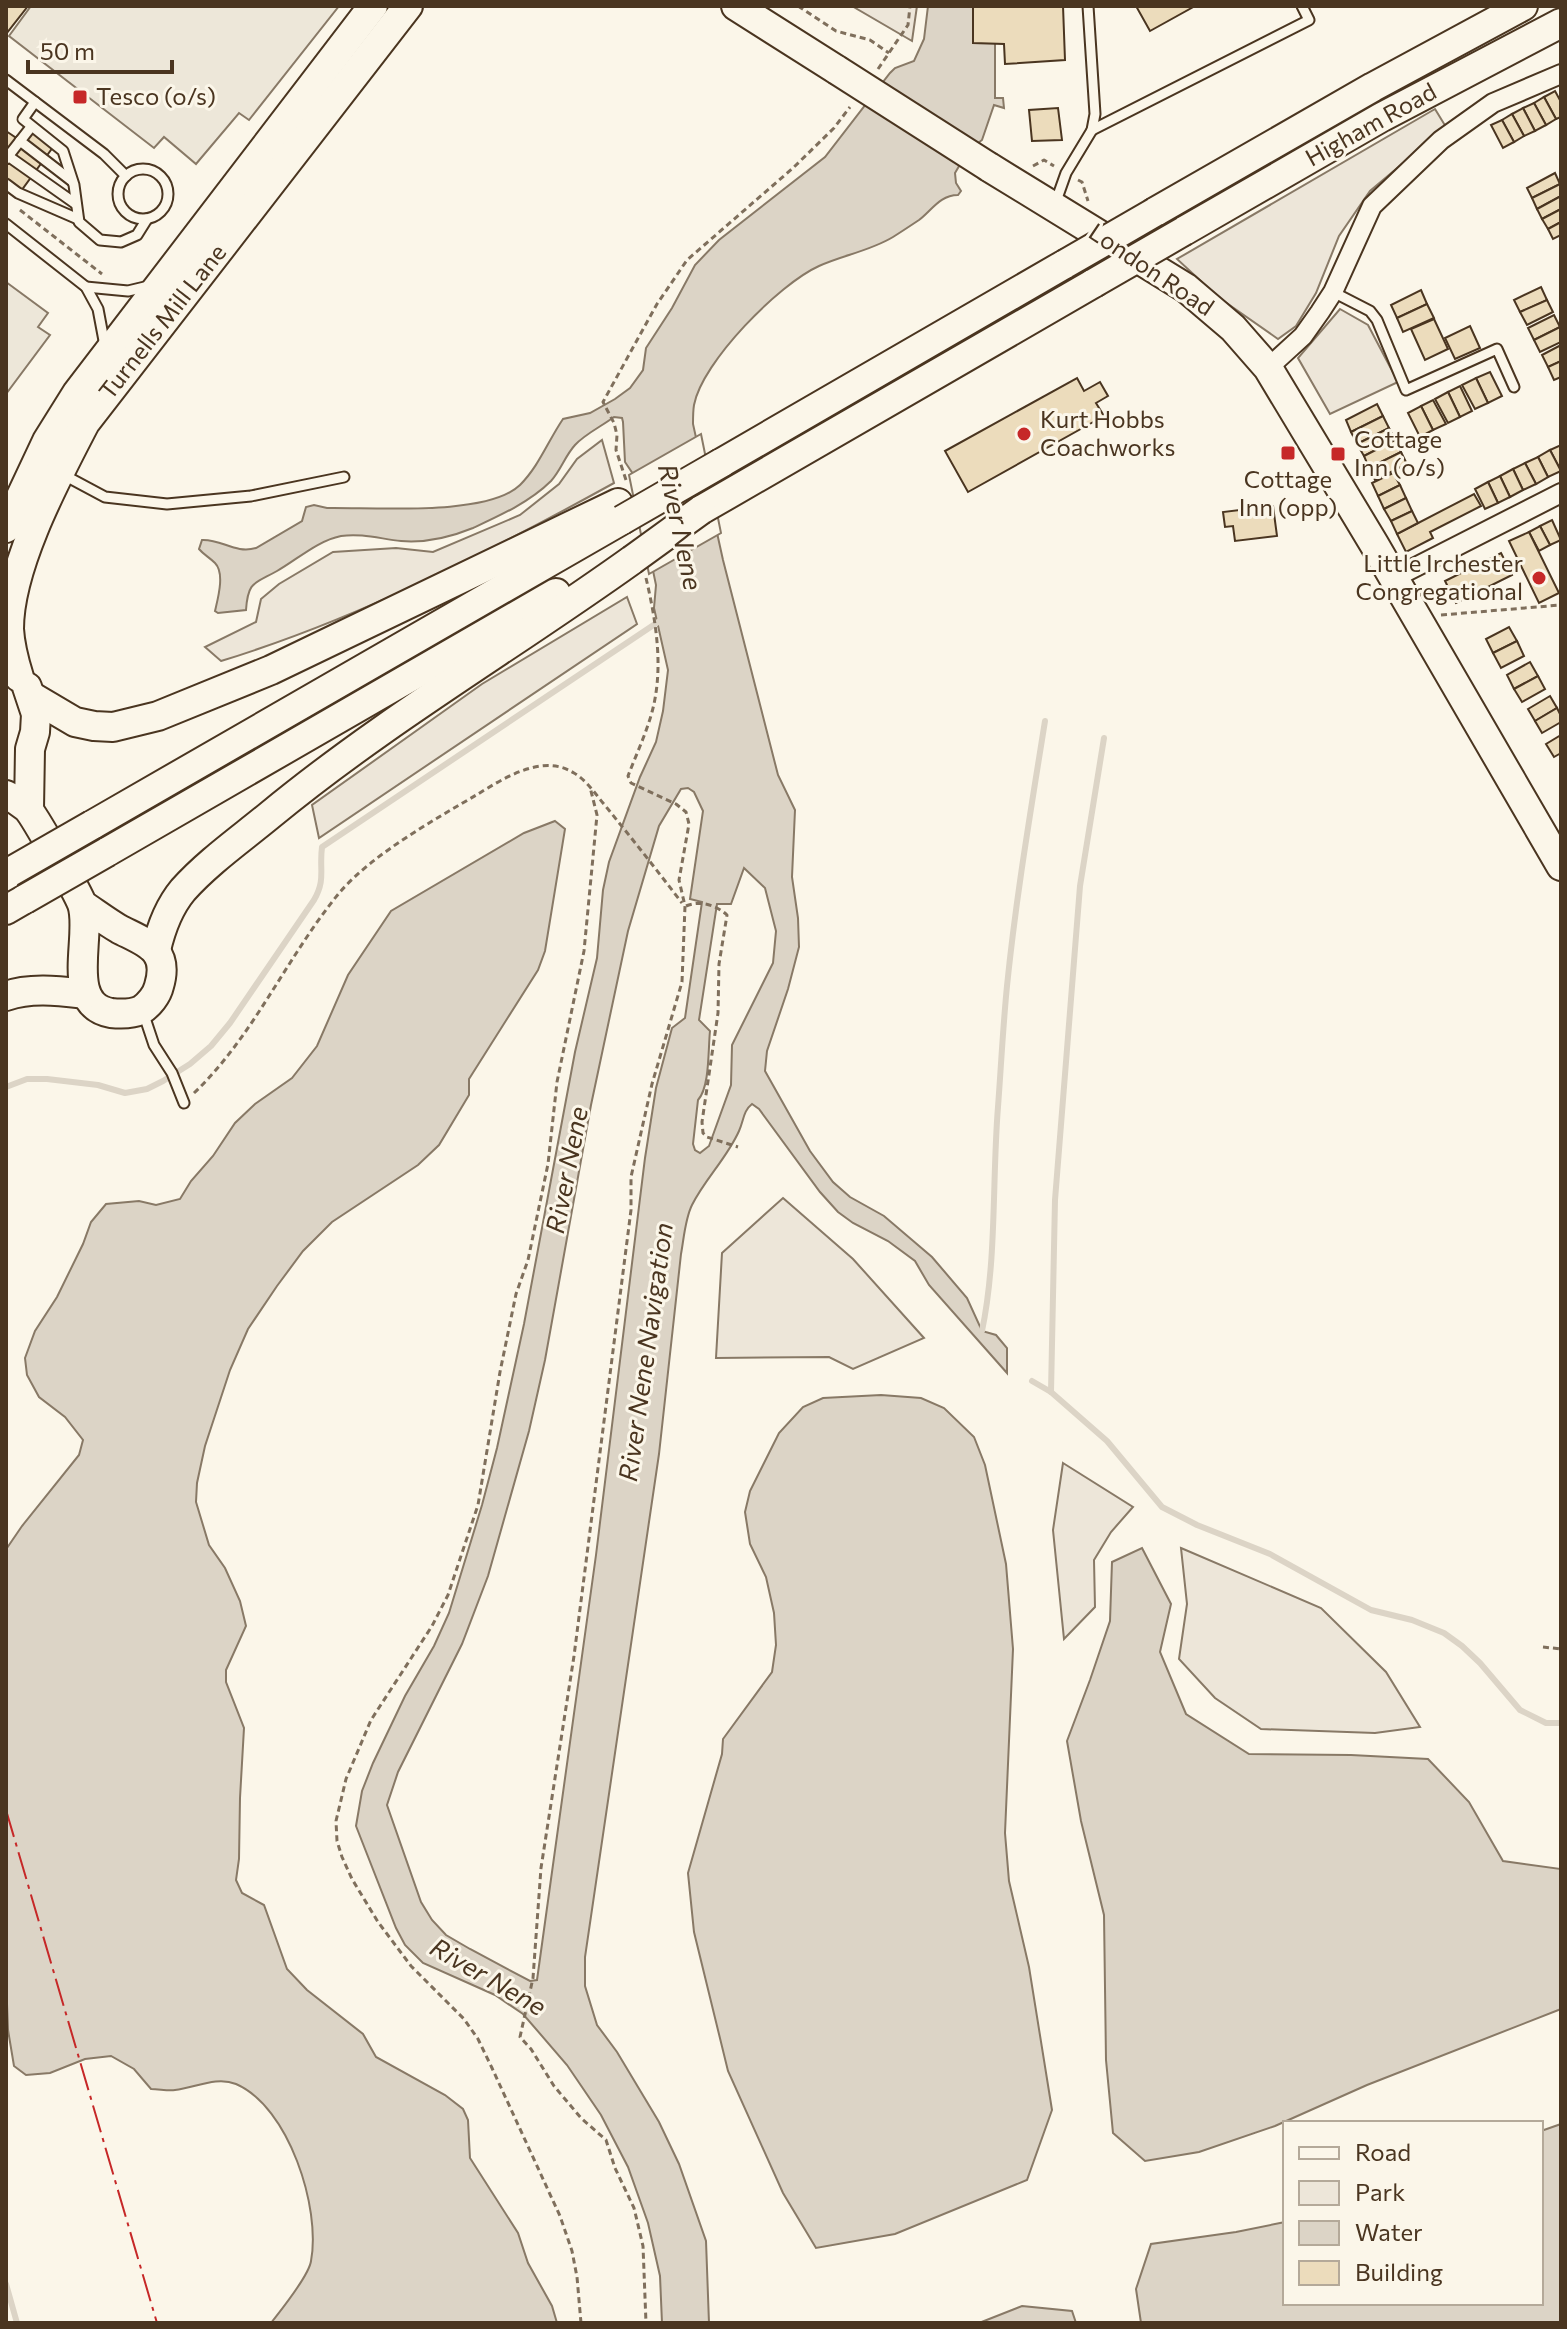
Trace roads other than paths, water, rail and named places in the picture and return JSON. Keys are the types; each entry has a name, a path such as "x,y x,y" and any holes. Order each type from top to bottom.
{"highway":[{"name":"Turnells Mill Lane","path":"6,528 47,441 77,393 373,6"},
{"name":"Turnells Mill Lane","path":"17,802 35,732 36,714 19,680 9,627 17,575 59,473 85,423 408,6"},
{"name":"London Road","path":"736,6 1186,288 1233,328 1268,368 1561,866"},
{"name":"Higham Road","path":"620,511 888,366 1373,87 1523,6"},
{"name":"Higham Road","path":"630,556 701,510 1382,117 1561,23"},
{"path":"19,680 75,722 113,727 158,716 271,670 620,511"},
{"path":"8,873 620,511"},
{"path":"16,904 630,556"},
{"path":"156,950 161,924 182,891 215,860 319,775 573,602 630,556"},
{"path":"6,774 30,749"},
{"path":"17,802 83,905 156,950 162,977 157,994 142,1009 125,1014 108,1013 94,1006 86,994 81,974 83,905"},
{"path":"6,996 16,992 50,990 86,994"}],"street":[{"path":"1268,368 1303,336 1333,292 1372,206 1441,140 1493,103 1561,74"},
{"path":"1394,578 1561,493"}],"lane":[{"path":"1054,207 1066,173 1092,130 1095,114 1088,6"},
{"path":"1092,130 1309,20 1302,6"},
{"path":"6,80 104,154 126,176"},
{"path":"35,102 23,119 63,151 79,222 100,240 121,242 137,235 147,219"},
{"path":"31,127 7,158 76,204"},
{"path":"20,141 72,181"},
{"path":"147,169 160,175 166,184 167,203 156,216 136,218 122,209 118,191 126,176 133,171 147,169"},
{"path":"6,184 18,193 78,219"},
{"path":"6,224 86,287 98,309 104,356"},
{"path":"86,287 128,291 160,284"},
{"path":"1333,292 1370,311 1377,320 1406,390 1497,349 1514,387"},
{"path":"59,473 105,497 167,504 251,496 344,477"},
{"path":"142,1009 154,1045 172,1073 184,1103"}],"water":[{"path":"928,6 995,6 995,98 1003,98 1004,108 994,105 982,140 968,151 955,173 961,191 958,195 941,200 919,220 893,237 819,266 784,289 744,326 711,368 694,405 693,424 723,560 778,775 795,810 792,877 799,947 767,1051 765,1071 810,1151 833,1182 850,1197 884,1216 932,1257 967,1298 982,1331 996,1335 1007,1348 1007,1373 929,1285 915,1261 838,1212 752,1104 734,1141 692,1205 685,1229 659,1454 585,1957 585,1986 597,2025 659,2122 679,2164 706,2241 709,2323 662,2323 660,2276 648,2223 628,2167 601,2115 567,2065 523,2014 495,1995 423,1963 405,1945 356,1826 362,1791 373,1763 449,1613 482,1505 524,1324 575,1052 597,958 603,890 609,862 656,742 663,711 668,670 654,608 656,585 633,474 625,462 622,418 614,417 584,437 572,449 551,481 534,496 504,513 465,531 429,540 401,541 356,535 332,538 254,584 248,594 246,610 215,611 220,573 215,563 199,549 202,540 242,549 256,548 302,521 306,507 314,505 399,509 456,506 504,495 520,485 538,462 563,419 590,413 630,388 643,370 646,348 695,265 719,240 825,157 890,73 914,61 924,39","holes":["688,788 694,792 703,811 690,899 702,902 685,1018 672,1028 656,1088 537,1980 530,1981 446,1935 432,1920 421,1902 387,1805 398,1772 462,1644 488,1576 529,1431 545,1360 591,1105 628,931 659,826 681,789","744,868 765,888 776,931 773,963 732,1045 731,1085 709,1146 700,1153 693,1144 698,1100 707,1077 710,1031 699,1020 717,904 731,904"]},
{"path":"555,821 565,829 545,951 538,970 469,1079 469,1095 439,1145 418,1165 332,1222 303,1251 248,1329 230,1370 205,1446 196,1502 209,1545 225,1568 240,1601 246,1626 226,1670 226,1682 244,1728 236,1880 242,1893 264,1905 287,1969 307,1990 363,2034 376,2057 445,2095 463,2109 468,2120 470,2158 518,2233 528,2263 552,2306 557,2323 271,2323 309,2267 313,2239 306,2188 297,2161 286,2136 255,2096 236,2084 221,2081 175,2090 151,2089 134,2069 111,2056 85,2059 50,2073 26,2075 14,2066 8,2030 6,1978 7,1548 79,1455 83,1440 65,1417 39,1397 27,1375 25,1358 35,1331 57,1297 91,1222 106,1204 139,1201 156,1205 180,1199 235,1123 255,1104 292,1078 317,1046 348,975 391,911 524,833"},
{"path":"881,1395 921,1398 944,1408 974,1437 985,1465 1006,1564 1013,1649 1005,1833 1009,1881 1029,1967 1052,2110 1027,2180 895,2234 816,2248 783,2193 728,2071 694,1932 688,1873 722,1754 723,1739 772,1672 776,1645 774,1613 766,1577 750,1544 745,1512 750,1491 779,1433 803,1407 823,1398"},
{"path":"1142,1548 1171,1604 1160,1652 1186,1714 1249,1754 1428,1759 1469,1802 1503,1861 1561,1869 1561,2009 1367,2085 1275,2126 1199,2152 1145,2161 1113,2133 1106,2060 1104,1915 1081,1821 1067,1741 1110,1621 1112,1562"},
{"path":"1561,2124 1561,2323 1141,2323 1136,2289 1151,2244 1283,2222 1283,2305 1543,2305 1543,2130"},
{"path":"1022,2306 1072,2311 1076,2323 979,2323"}],"waterway":[{"path":"6,1087 27,1079 47,1079 98,1085 125,1093 147,1089 190,1064 211,1046 230,1023 314,900 321,880 322,847 664,618"},
{"path":"982,1331 992,1248 996,1135 1007,986 1045,721"},
{"path":"1051,1392 1055,1200 1080,886 1104,738"},
{"path":"1032,1381 1051,1392 1107,1441 1162,1507 1197,1525 1270,1554 1371,1610 1412,1620 1444,1633 1480,1663 1520,1710 1546,1723 1561,1723"},
{"path":"6,2284 17,2323"}],"place":[{"name":"Tesco (o/s)","path":"80,97"},
{"name":"Kurt Hobbs Coachworks","path":"1024,434"},
{"name":"Cottage Inn (opp)","path":"1288,453"},
{"name":"Cottage Inn (o/s)","path":"1338,454"},
{"name":"Little Irchester Congregational","path":"1539,578"}],"water label":[{"name":"River Nene","path":"680,527"},
{"name":"River Nene","path":"567,1170"},
{"name":"River Nene Navigation","path":"646,1352"},
{"name":"River Nene","path":"488,1977"}]}
